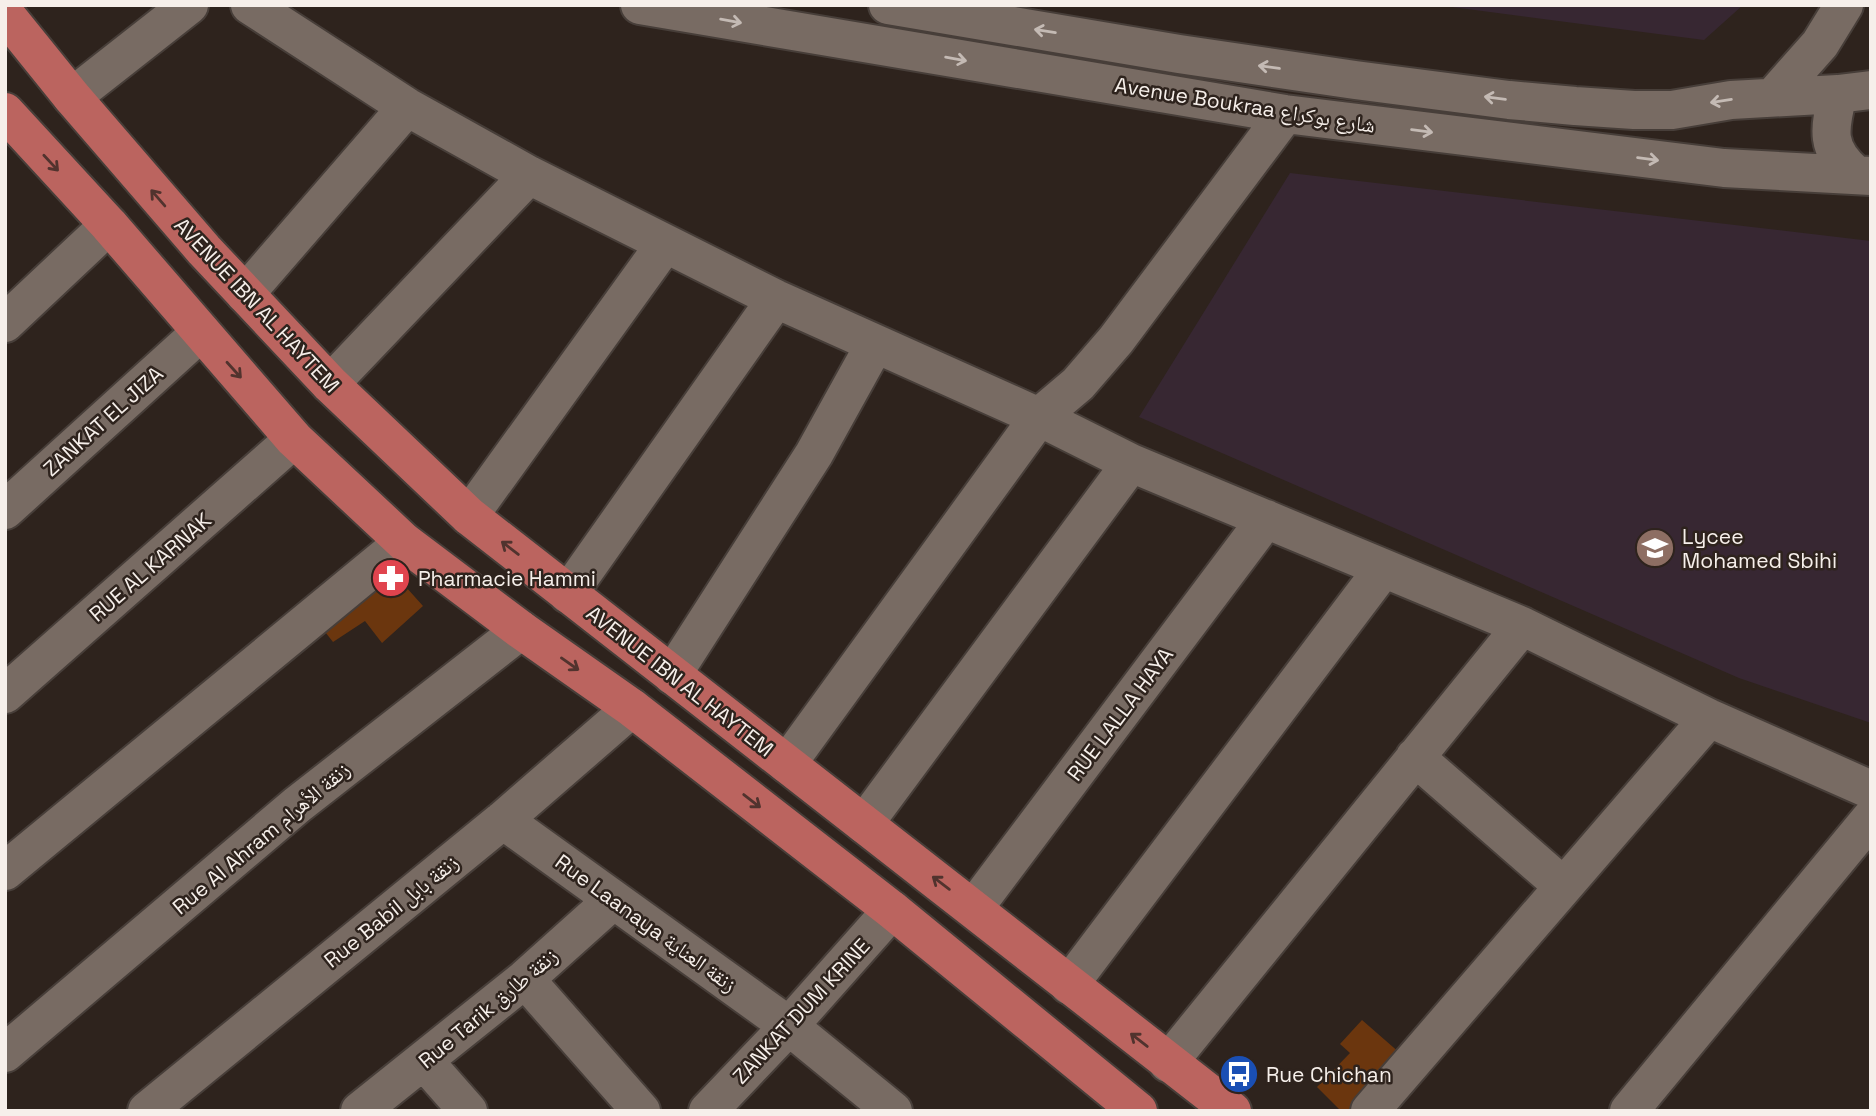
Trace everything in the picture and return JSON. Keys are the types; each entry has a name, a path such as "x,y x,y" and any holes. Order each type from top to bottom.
{"main road":[{"name":"AVENUE IBN AL HAYTEM","path":"5,14 166,208 245,294 330,384 469,516 1232,1111"},
{"path":"11,130 109,225 294,439 404,542 521,630 632,708 892,910 1138,1111"}],"street":[{"path":"72,97 189,5"},
{"path":"250,5 407,107 529,175 776,299 1039,417 1131,463 1521,625 1709,718 1871,790"},
{"name":"Avenue Boukraa شارع بوكراع","path":"640,5 1285,114 1724,168 1863,175"},
{"name":"Avenue Boukraa شارع بوكراع","path":"888,5 1193,56 1509,100 1634,110 1672,110 1731,100 1854,92"},
{"path":"1774,96 1821,44 1844,5"},
{"path":"1862,5 1871,12"},
{"path":"1854,92 1830,134 1838,157 1863,175"},
{"path":"245,294 407,107"},
{"path":"787,764 1039,417 1078,384 1116,340 1285,114"},
{"path":"330,384 529,175"},
{"path":"5,323 109,225"},
{"path":"469,516 665,244"},
{"path":"568,594 776,299"},
{"name":"ZANKAT EL JIZA","path":"5,510 201,332"},
{"path":"673,675 814,454 875,344"},
{"name":"RUE AL KARNAK","path":"5,694 294,439"},
{"path":"864,824 1131,463"},
{"name":"RUE LALLA HAYA","path":"974,908 1266,519"},
{"path":"5,871 404,542"},
{"path":"1069,985 1383,569"},
{"path":"1168,1063 1521,625"},
{"name":"Rue Al Ahram زنقة الأهرام","path":"5,1052 297,806 521,630"},
{"name":"Rue Babil زنقة بابل","path":"147,1111 503,820 632,708"},
{"path":"1370,1111 1709,718"},
{"path":"1415,757 1563,886"},
{"path":"1629,1111 1871,818"},
{"name":"Rue Laanaya زنقة العناية","path":"503,820 789,1026 893,1111"},
{"name":"Rue Tarik زنقة طارق","path":"360,1111 525,979 612,901"},
{"name":"ZANKAT DUM KRINE","path":"708,1111 789,1026 892,910"},
{"path":"525,979 641,1111"},
{"path":"425,1061 468,1111"}],"shaded area":[{"path":"1437,5 1743,5 1704,40"},
{"name":"Lycee Mohamed Sbihi","path":"1290,173 1871,241 1871,723 1739,678 1139,417"}],"building":[{"path":"388,567 423,606 382,643 365,621 333,642 318,623"},
{"path":"1362,1020 1401,1054 1351,1111 1341,1111 1317,1087 1350,1053 1340,1044"}],"place":[{"name":"Lycee Mohamed Sbihi","path":"1655,548"},
{"name":"Pharmacie Hammi","path":"391,578"},
{"name":"Rue Chichan","path":"1239,1074"}]}
